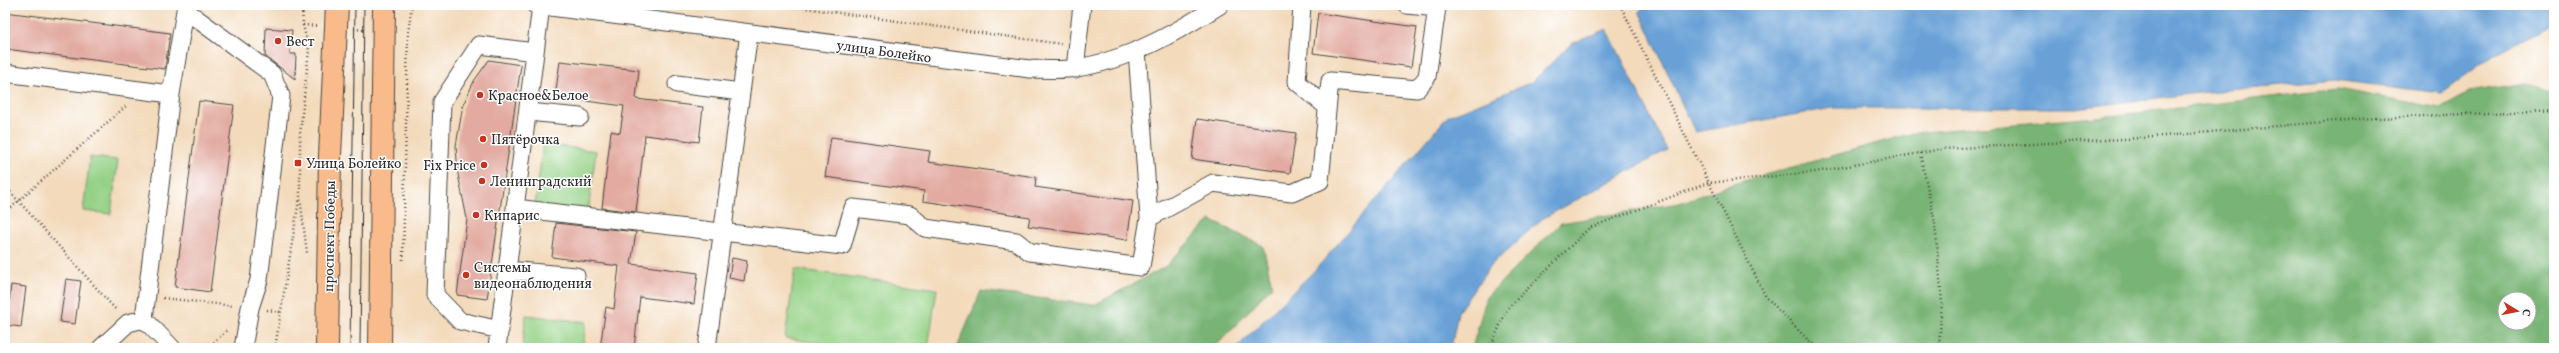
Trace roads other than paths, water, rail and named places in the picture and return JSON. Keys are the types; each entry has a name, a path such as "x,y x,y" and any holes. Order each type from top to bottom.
{"main road":[{"name":"проспект Победы","path":"328,348 330,156 337,5"},
{"path":"380,348 384,5"}],"street":[{"path":"498,348 535,52 538,5"},
{"name":"улица Болейко","path":"538,5 999,66 1030,69 1075,69 1137,50 1183,29 1220,5"},
{"path":"1075,69 1082,5"},
{"path":"1302,5 1297,82 1327,107"},
{"path":"1149,218 1214,183 1292,193 1320,181 1330,81 1417,89 1427,77 1437,8 1407,5"},
{"path":"101,348 136,321 147,296 171,94 185,8 272,74 281,96 260,280 250,308 243,348"},
{"path":"707,348 749,33"},
{"path":"500,330 460,321 435,295 442,102 479,45 535,52"},
{"path":"515,208 842,246 853,208 910,215 924,228 1016,241 1030,252 1141,267 1149,218 1137,50"},
{"path":"5,73 171,94"},
{"path":"677,84 741,92"},
{"path":"528,112 580,117"},
{"path":"507,270 576,276"},
{"path":"136,321 172,348"}],"water":[{"path":"1649,5 2554,5 2554,24 2497,52 2442,93 2334,80 2198,93 2076,108 1833,108 1695,132 1639,11"},
{"path":"1607,29 1667,150 1542,219 1492,264 1458,312 1451,348 1236,348 1317,268 1448,116 1532,82 1571,44"}],"tram line":[{"path":"350,348 355,5"},
{"path":"360,348 364,5"}],"place":[{"name":"Вест","path":"278,41"},
{"name":"Красное&Белое","path":"480,95"},
{"name":"Пятёрочка","path":"483,139"},
{"name":"Улица Болейко","path":"298,163"},
{"name":"Fix Price","path":"484,165"},
{"name":"Ленинградский","path":"482,181"},
{"name":"Кипарис","path":"476,215"},
{"name":"Системы видеонаблюдения","path":"466,275"}]}
